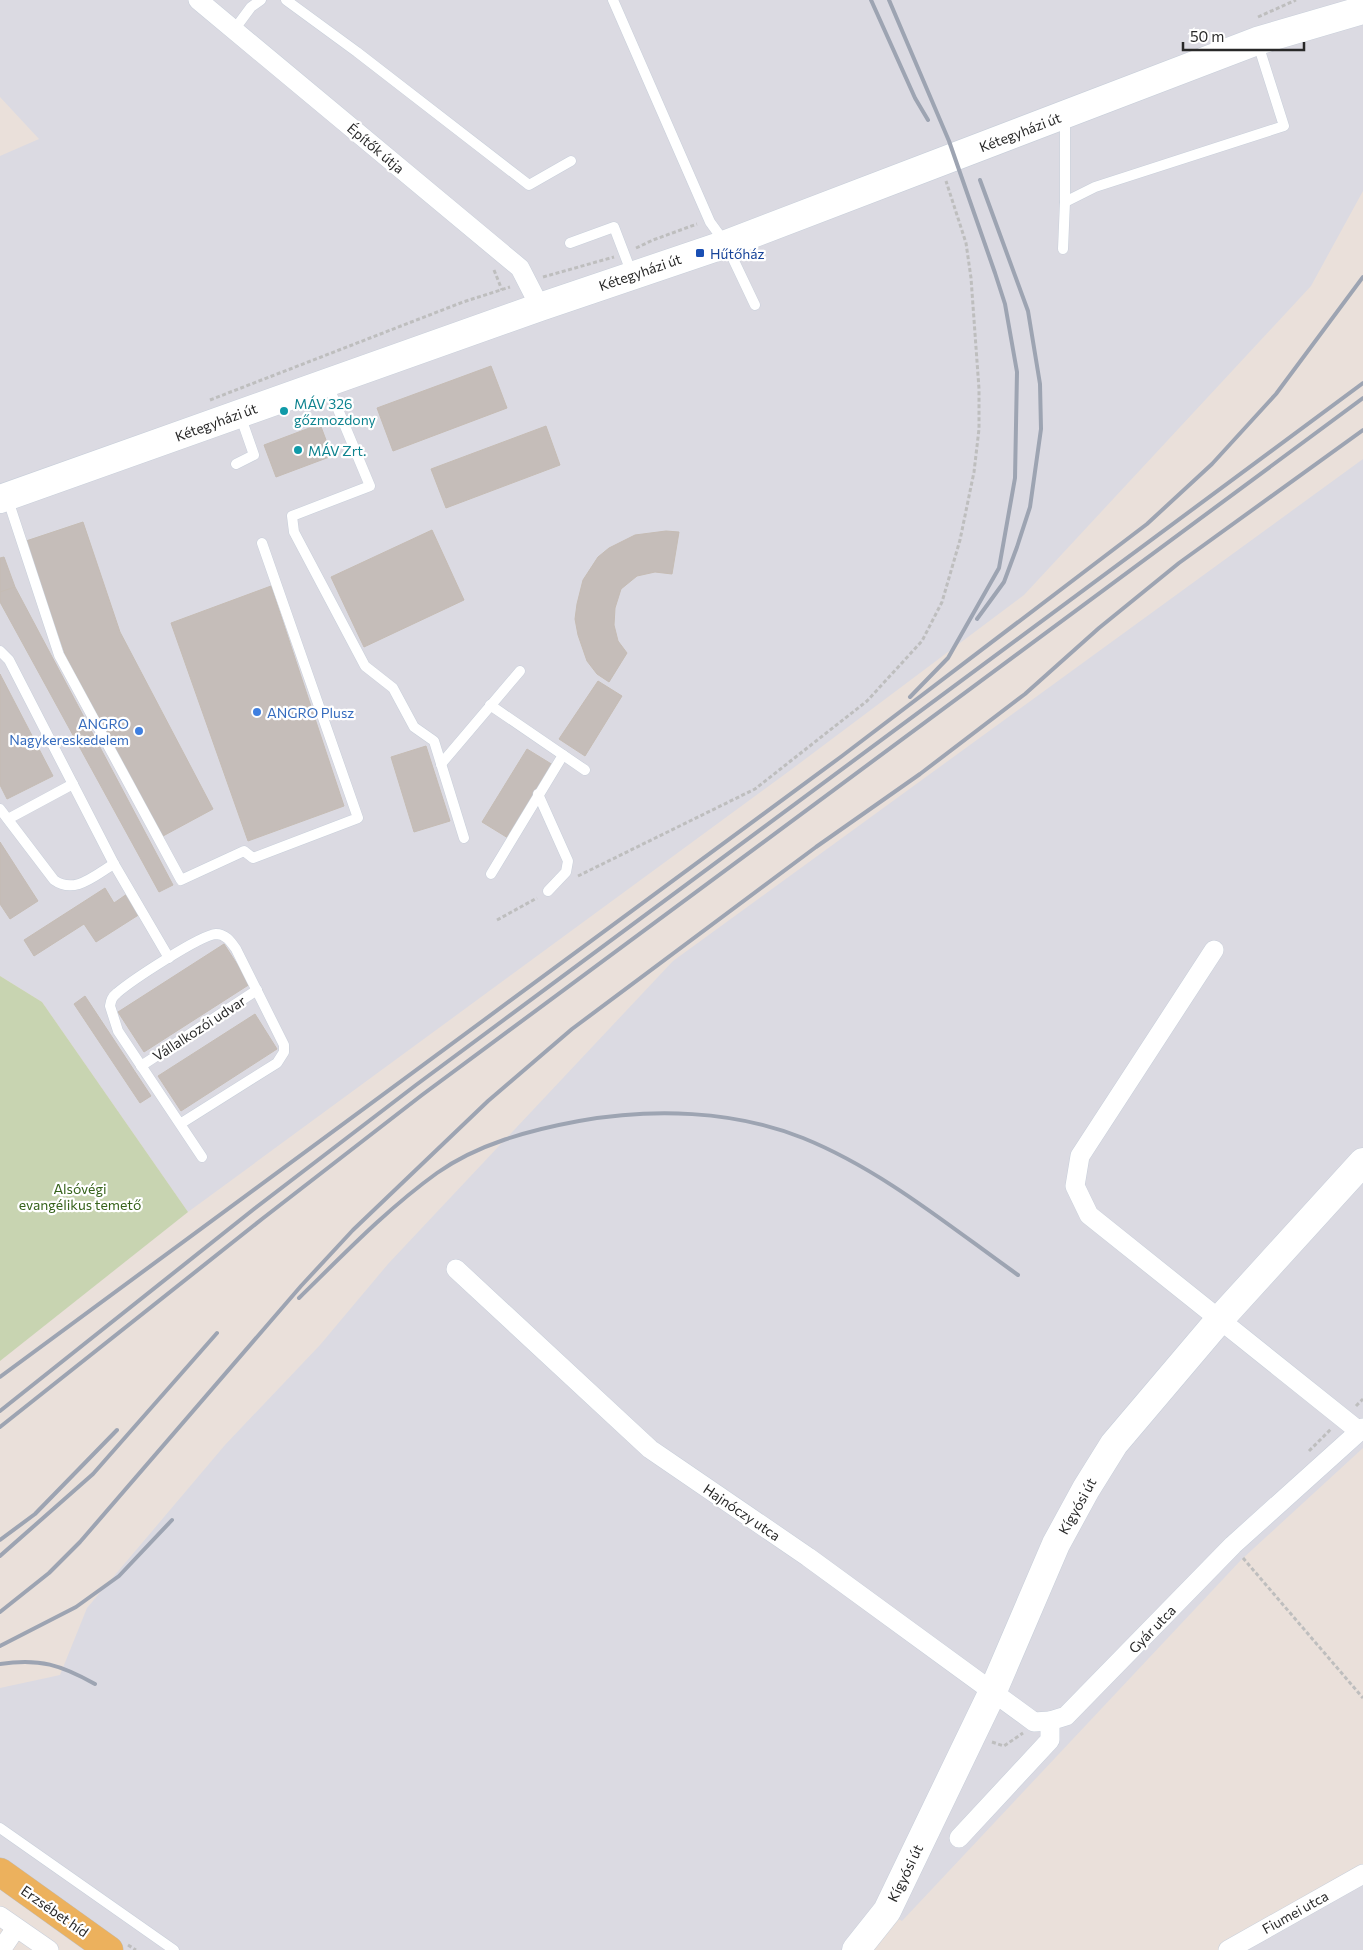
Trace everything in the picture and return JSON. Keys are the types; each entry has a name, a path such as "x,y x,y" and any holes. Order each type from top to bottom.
{"main road":[{"name":"Erzsébet híd","path":"0,1872 110,1950"}],"street":[{"name":"Építők útja","path":"198,0 520,268 540,307"},
{"name":"Kétegyházi út","path":"3,497 540,307 628,265 726,244 941,164 1065,115 1255,30 1357,7"},
{"path":"1214,950 1080,1156 1075,1186 1089,1215 1343,1418 1361,1429"},
{"name":"Kígyósi út","path":"856,1950 887,1911 993,1691 1056,1544 1086,1489 1114,1444 1220,1320 1363,1162"},
{"name":"Hajnóczy utca","path":"456,1269 650,1449 808,1557 993,1691 1042,1721"},
{"name":"Gyár utca","path":"1042,1721 1066,1716 1233,1545 1361,1429"},
{"path":"959,1838 1050,1740 1042,1721"},
{"name":"Fiumei utca","path":"1228,1950 1363,1874"},
{"path":"0,1916 49,1950"},
{"path":"1,1950 16,1928"}],"lane":[{"path":"234,30 251,7 261,0"},
{"path":"286,0 358,52 529,185 571,161"},
{"path":"613,0 710,222 726,244 755,305"},
{"path":"1065,202 1095,187 1284,126 1255,30"},
{"path":"1063,248 1065,115"},
{"path":"570,243 614,227 628,265"},
{"path":"327,382 370,486 292,516 294,532 365,666 393,688 414,727 434,741 464,838"},
{"path":"236,464 254,455 239,414"},
{"path":"3,497 20,538 59,654 180,880 244,850 253,858 358,818 262,543"},
{"path":"0,651 9,660 114,864 169,958"},
{"path":"441,764 520,671"},
{"path":"490,705 586,770"},
{"path":"490,874 563,754"},
{"path":"8,819 73,784"},
{"path":"538,794 568,861 566,872 548,891"},
{"path":"0,809 61,884 74,887 114,864"},
{"path":"180,1124 281,1058 284,1045 236,949 228,938 220,935 206,937 169,958 116,994 110,1006 118,1031 141,1066 202,1157"},
{"name":"Vállalkozói udvar","path":"141,1066 257,990"},
{"path":"0,1828 174,1950"}],"path":[{"path":"1255,30 1296,0"},
{"path":"497,920 548,891 755,789 868,701 922,641 942,602 960,540 974,472 979,429 979,389 971,278 966,243 941,164"},
{"path":"203,402 463,302 528,281 628,265 653,240 691,226 710,222"},
{"path":"1308,1452 1363,1399"},
{"path":"1233,1545 1363,1698"},
{"path":"990,1741 1004,1746 1042,1721"},
{"path":"986,1749 994,1733"}],"shaded area":[{"path":"0,0 1363,0 1363,191 1311,286 1024,595 792,769 188,1212 42,1002 0,976 0,156 39,139 0,97"},
{"path":"1363,459 1363,1448 1241,1560 902,1921 886,1912 855,1950 108,1950 0,1874 0,1688 60,1675 87,1608 225,1445 320,1345 388,1264 673,961"},
{"path":"1363,1870 1363,1950 1222,1950"}],"green space":[{"name":"Alsóvégi evangélikus temető","path":"0,976 42,1002 188,1212 0,1361"}],"building":[{"path":"491,366 507,408 393,451 377,408"},
{"name":"MÁV Zrt.","path":"320,424 332,456 276,477 264,445"},
{"path":"546,426 560,465 446,508 431,469"},
{"name":"ANGRO Nagykereskedelem","path":"83,522 120,632 213,809 163,836 65,654 26,541"},
{"path":"432,530 464,600 364,647 331,577"},
{"path":"666,531 679,532 672,574 655,572 637,576 621,589 615,608 614,625 618,641 627,653 609,682 597,674 587,661 578,635 575,619 583,580 598,557 609,548 635,535"},
{"path":"4,557 15,587 0,592 0,558"},
{"name":"ANGRO Plusz","path":"271,586 344,806 248,841 171,623"},
{"path":"15,587 173,885 159,892 0,602 0,592"},
{"path":"0,674 53,776 7,799 0,785"},
{"path":"598,681 622,696 585,756 559,739"},
{"path":"426,746 450,821 414,832 391,757"},
{"path":"527,749 553,765 508,838 482,822"},
{"path":"0,842 38,901 10,919 0,904"},
{"path":"105,888 114,903 127,894 140,914 96,942 84,924 34,956 24,940"},
{"path":"224,944 250,984 144,1052 118,1012"},
{"path":"85,996 151,1096 140,1103 74,1004"},
{"path":"255,1014 277,1049 181,1111 158,1076"}],"railway":[{"path":"871,0 915,98 928,120"},
{"path":"889,0 949,141 995,273 1005,304 1017,372 1015,478 999,568 948,658 910,697"},
{"path":"977,619 1004,582 1017,547 1030,507 1041,429 1040,384 1028,311 980,180"},
{"path":"0,1377 842,756 1147,524 1212,464 1276,394 1363,277"},
{"path":"0,1411 254,1209 416,1085 1363,383"},
{"path":"0,1427 422,1095 1363,398"},
{"path":"0,1612 49,1573 80,1542 301,1286 353,1230 488,1101 572,1029 816,847 920,774 1025,694 1099,628 1179,563 1363,430"},
{"path":"299,1298 401,1202 437,1173 470,1154 523,1134 579,1121 635,1114 663,1113 721,1117 749,1122 803,1138 832,1151 888,1182 1018,1275"},
{"path":"0,1556 93,1474 217,1333"},
{"path":"0,1540 35,1514 117,1430"},
{"path":"0,1646 76,1607 119,1576 172,1520"},
{"path":"0,1664 27,1662 50,1665 71,1672 95,1684"}],"place":[{"name":"Hűtőház","path":"700,253"},
{"name":"MÁV 326 gőzmozdony","path":"284,411"},
{"name":"MÁV Zrt.","path":"298,450"},
{"name":"ANGRO Plusz","path":"257,712"},
{"name":"ANGRO Nagykereskedelem","path":"139,731"}]}
